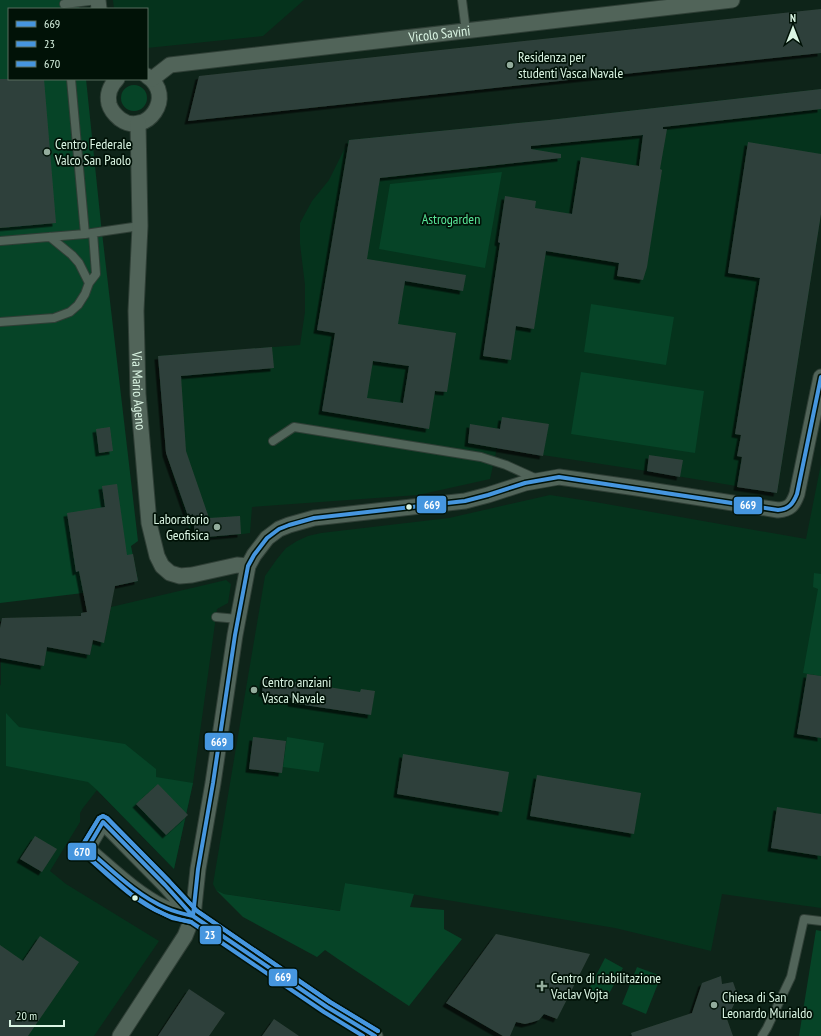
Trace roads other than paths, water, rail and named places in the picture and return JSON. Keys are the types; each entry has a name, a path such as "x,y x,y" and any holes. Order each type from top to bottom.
{"street":[{"name":"Vicolo Savini","path":"149,78 170,65 732,0"},
{"path":"116,80 109,90 108,99 110,108 122,121 138,123 153,115 160,101 157,86 149,78"},
{"name":"Via Mario Ageno","path":"138,123 140,226 136,311 138,394 149,523 157,556 162,566 170,573 180,576 192,575 237,565 248,566"},
{"path":"120,1036 186,936 193,916 198,869 213,783 238,619 248,566 267,538 279,529 314,518 465,501 525,483 559,477 778,510 785,509 791,506 797,494 821,377"},
{"path":"193,916 174,912 157,904 136,890 87,849 103,822 165,885 193,916 327,1007 375,1036"}],"lane":[{"path":"64,4 98,0"},
{"path":"462,0 466,31"},
{"path":"0,322 54,318 70,312 78,305 89,283 96,274 89,233 71,80"},
{"path":"0,241 89,233 140,226"},
{"path":"50,237 72,255 79,263 89,283"},
{"path":"273,441 294,427 481,457 506,464 539,480"},
{"path":"216,618 238,619"},
{"path":"762,1036 791,977 804,918 821,921"}],"place":[{"name":"Residenza per studenti Vasca Navale","path":"510,65"},
{"name":"Centro Federale Valco San Paolo","path":"47,152"},
{"name":"Laboratorio Geofisica","path":"217,527"},
{"name":"Centro anziani Vasca Navale","path":"254,690"},
{"name":"Centro di riabilitazione Vaclav Vojta","path":"542,986"},
{"name":"Chiesa di San Leonardo Murialdo","path":"714,1005"}],"park label":[{"name":"Astrogarden","path":"451,219"}]}
